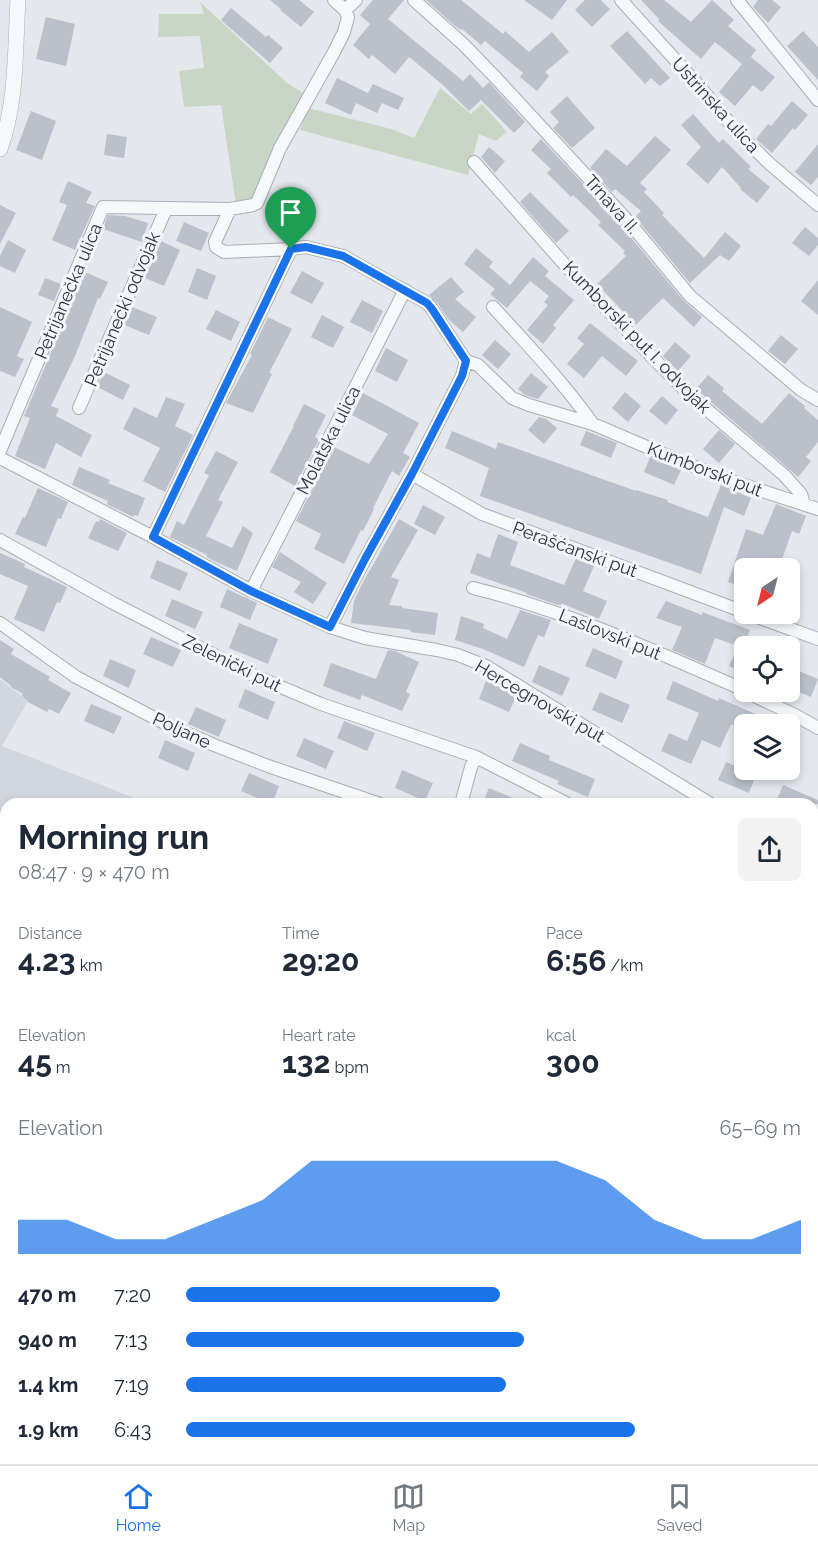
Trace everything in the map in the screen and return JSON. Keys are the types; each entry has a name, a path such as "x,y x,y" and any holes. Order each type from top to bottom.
{"street":[{"path":"0,149 7,126 14,82 18,0"},
{"path":"334,0 345,10 356,0"},
{"name":"Trnava II.","path":"414,0 463,44 496,78 628,221 690,296 801,390 818,400"},
{"name":"Ustrinska ulica","path":"621,0 699,86 737,132 770,164 818,204"},
{"path":"737,0 818,100"},
{"name":"Petrijanečka ulica","path":"0,452 103,207 230,209 257,203 280,148 344,32 348,17 345,10"},
{"name":"Kumborski put I. odvojak","path":"474,162 650,355 691,396 784,475 801,494 804,504"},
{"name":"Petrijanečki odvojak","path":"79,408 166,209"},
{"path":"230,209 215,242 216,247 224,252 306,247 343,256 427,303 466,361 462,376 412,474 330,627"},
{"path":"153,537 291,249"},
{"name":"Molatska ulica","path":"251,591 405,290"},
{"name":"Kumborski put","path":"493,307 543,362 593,424"},
{"name":"Kumborski put","path":"466,361 478,365 512,398 593,424 682,462 818,509"},
{"name":"Hercegnovski put","path":"0,458 153,537 251,591 330,627 365,638 458,655 486,666 701,798"},
{"name":"Perašćanski put","path":"412,474 482,514 734,608"},
{"name":"Zelenički put","path":"0,540 134,614 265,681 321,704 476,757"},
{"name":"Laslovski put","path":"473,588 512,597 606,630 734,686"},
{"name":"Poljane","path":"0,623 76,677 168,725 268,766 362,798"},
{"path":"777,624 818,639"},
{"name":"Laslovski put","path":"768,702 818,728"},
{"path":"463,798 476,757 556,798"}],"shaded area":[{"path":"0,679 28,701 2,746 135,798 0,798"}],"green space":[{"path":"200,2 287,83 303,93 281,133 256,195 251,200 236,204 221,105 184,107 179,71 204,68 200,36 158,37 159,14 204,14"},
{"path":"440,88 471,114 482,104 507,132 496,141 479,134 468,175 300,130 308,108 391,129 414,138"}],"building":[{"path":"270,0 299,0 314,12 301,27"},
{"path":"373,0 404,0 388,19 463,81 470,74 483,88 489,82 525,122 514,133 481,100 469,111 443,85 409,57 395,74 372,55 369,59 353,45 370,24 360,15"},
{"path":"426,0 461,0 503,34 505,31 529,52 552,32 569,52 545,72 549,76 537,91 520,77 523,73 485,41 481,45"},
{"path":"524,0 567,0 552,20"},
{"path":"585,0 601,0 610,9 592,27 575,10"},
{"path":"641,0 664,0 691,22 712,0 734,20 728,26 756,50 751,57 775,77 762,92 753,85 735,106 719,92 742,64 715,42 701,59 658,21 659,19"},
{"path":"758,0 772,0 781,7 768,23 753,7"},
{"path":"231,8 283,48 270,63 221,20"},
{"path":"46,17 75,24 66,66 36,59"},
{"path":"627,31 670,78 660,86 651,78 645,84 610,46"},
{"path":"803,31 818,47 818,80 787,46"},
{"path":"337,78 368,93 373,84 404,98 398,110 382,103 377,113 356,103 351,115 325,103"},
{"path":"567,96 595,128 572,148 553,128 559,122 550,112"},
{"path":"792,101 808,115 795,130 793,128 772,153 756,139 768,124 771,126"},
{"path":"31,111 56,121 42,160 16,150"},
{"path":"693,114 719,143 723,139 751,167 748,169 770,187 757,203 740,189 722,167 708,184 686,164 701,147 681,125"},
{"path":"107,134 127,137 124,158 104,155"},
{"path":"655,136 671,150 640,183 647,189 644,192 664,213 662,215 704,258 725,232 741,246 729,261 720,255 690,283 635,217 641,211 615,189 612,192 590,168 606,149 627,166"},
{"path":"541,139 601,203 599,205 623,228 684,301 702,317 694,327 663,298 636,325 597,284 626,256 623,253 625,251 598,225 601,222 547,173 551,169 531,150"},
{"path":"818,144 818,177 811,185 795,172"},
{"path":"489,147 505,161 495,173 481,157"},
{"path":"68,181 92,192 86,203 95,206 75,250 52,240 67,205 59,202"},
{"path":"530,192 569,231 556,243 520,202"},
{"path":"0,205 16,213 0,244"},
{"path":"108,215 125,216 148,223 142,242 103,229"},
{"path":"184,222 209,233 201,251 176,241"},
{"path":"805,227 818,238 818,245 809,256 792,243"},
{"path":"8,240 26,250 15,273 0,266 0,256"},
{"path":"161,241 180,250 164,286 145,278"},
{"path":"476,248 493,262 489,267 510,285 533,257 549,271 545,276 574,300 553,325 556,328 543,344 527,330 548,305 544,302 549,296 530,281 507,308 490,294 495,289 464,264"},
{"path":"197,268 216,276 207,300 188,292"},
{"path":"302,271 324,283 312,304 290,293"},
{"path":"85,272 108,282 100,299 98,298 75,356 51,406 59,409 56,416 92,435 81,457 56,443 45,469 15,456 30,418 24,416"},
{"path":"451,277 464,292 455,299 476,317 463,332 449,320 429,295"},
{"path":"45,278 61,284 54,301 38,295"},
{"path":"818,280 818,315 801,301"},
{"path":"362,300 383,311 372,333 350,322"},
{"path":"0,307 32,322 17,356 24,359 15,377 0,371"},
{"path":"132,307 157,317 149,335 124,325"},
{"path":"216,310 240,322 231,341 206,329"},
{"path":"322,315 344,327 333,348 311,337"},
{"path":"268,317 292,329 269,373 272,374 253,413 226,403 252,355 250,354"},
{"path":"590,323 638,361 626,376 602,356 584,378 567,364 584,344 577,338"},
{"path":"781,335 798,349 785,364 768,351"},
{"path":"495,340 511,354 498,369 482,355"},
{"path":"675,342 691,356 678,371 663,356"},
{"path":"386,348 408,360 397,382 375,371"},
{"path":"104,372 130,385 123,400 97,387"},
{"path":"531,373 548,387 538,399 525,395 518,389"},
{"path":"708,375 724,388 722,391 762,424 789,393 818,420 818,442 806,457 811,461 798,477 696,389"},
{"path":"625,392 641,406 628,422 612,408"},
{"path":"363,393 419,423 403,453 410,457 399,476 392,471 344,564 314,549 321,534 296,521 334,447 369,464 388,434 352,415"},
{"path":"662,396 678,410 666,425 649,411"},
{"path":"166,397 185,404 175,426 193,435 165,492 143,481 160,448 123,429 134,407 157,418"},
{"path":"304,404 326,415 315,437 319,440 295,486 270,472"},
{"path":"539,417 546,419 557,428 544,444 528,430"},
{"path":"719,430 735,444 719,463 703,449"},
{"path":"452,431 496,449 498,442 636,491 668,500 667,502 708,517 721,485 751,498 744,516 724,507 701,574 480,496 489,468 445,448"},
{"path":"586,431 617,443 611,458 580,445"},
{"path":"216,451 238,462 218,500 223,502 206,536 232,548 243,526 253,533 237,571 170,537 177,521 184,525 209,475 204,473"},
{"path":"650,457 681,470 674,485 644,472"},
{"path":"79,467 110,480 108,483 145,498 138,516 133,517 107,504 108,501 72,485"},
{"path":"38,488 68,502 61,519 58,518 46,547 15,534"},
{"path":"776,504 806,516 799,534 792,531 783,558 736,558 746,529 763,535"},
{"path":"423,505 445,517 435,535 414,524"},
{"path":"100,519 127,533 118,551 88,538 96,521 99,522"},
{"path":"399,519 418,530 391,577 399,580 389,605 438,613 435,635 351,623 354,601"},
{"path":"498,534 518,542 510,565 564,585 576,558 594,566 583,591 607,601 599,619 561,603 558,605 470,573 477,553 490,558"},
{"path":"280,552 327,583 313,604 294,592 301,582 272,567"},
{"path":"0,553 67,587 60,603 57,602 44,632 14,619 28,586 0,574"},
{"path":"157,560 188,573 180,591 150,578"},
{"path":"734,564 734,584 728,582"},
{"path":"227,589 257,603 250,620 220,607"},
{"path":"172,599 203,612 195,629 165,616"},
{"path":"666,601 750,630 747,636 734,636 734,645 715,638 705,664 672,650 682,627 656,618"},
{"path":"520,610 551,620 544,637 538,635 524,667 483,649 455,640 461,616 484,624 483,628 507,639"},
{"path":"239,623 278,639 268,664 229,648"},
{"path":"151,637 181,650 173,667 143,654"},
{"path":"0,640 14,649 11,654 50,677 48,680 71,693 59,714 49,709 47,712 28,702 22,696 23,694 0,677"},
{"path":"593,648 623,661 616,679 585,666"},
{"path":"388,650 419,662 406,692 410,694 402,711 362,695 360,700 323,686 331,663 376,679"},
{"path":"734,655 734,668 729,666"},
{"path":"110,659 136,670 129,688 103,676"},
{"path":"539,665 570,678 562,696 532,682"},
{"path":"800,672 818,679 811,697 800,692"},
{"path":"486,681 517,694 509,712 479,699"},
{"path":"673,681 718,701 719,698 755,714 734,714 734,725 731,724 720,748 702,740 691,764 661,751 669,733 687,741 699,713 666,699"},
{"path":"245,689 275,702 268,720 238,707"},
{"path":"600,692 630,705 622,723 592,710"},
{"path":"91,704 122,717 114,734 84,721"},
{"path":"196,707 226,720 219,737 188,724"},
{"path":"344,721 375,733 367,751 337,738"},
{"path":"304,738 334,751 326,769 296,756"},
{"path":"165,740 195,753 188,771 158,758"},
{"path":"520,743 550,756 549,760 595,779 588,797 557,784 559,781 512,761"},
{"path":"726,762 734,765 734,780 754,780 749,793 718,780"},
{"path":"402,770 433,783 426,798 418,798 395,788"},
{"path":"249,773 279,786 274,798 258,798 241,791"},
{"path":"783,785 813,798 778,798"},
{"path":"489,788 513,798 485,798"}],"route":[{"path":"306,247 343,256 427,303 466,361 462,376 412,474 330,627 251,591 153,537 291,249 306,247"}]}
